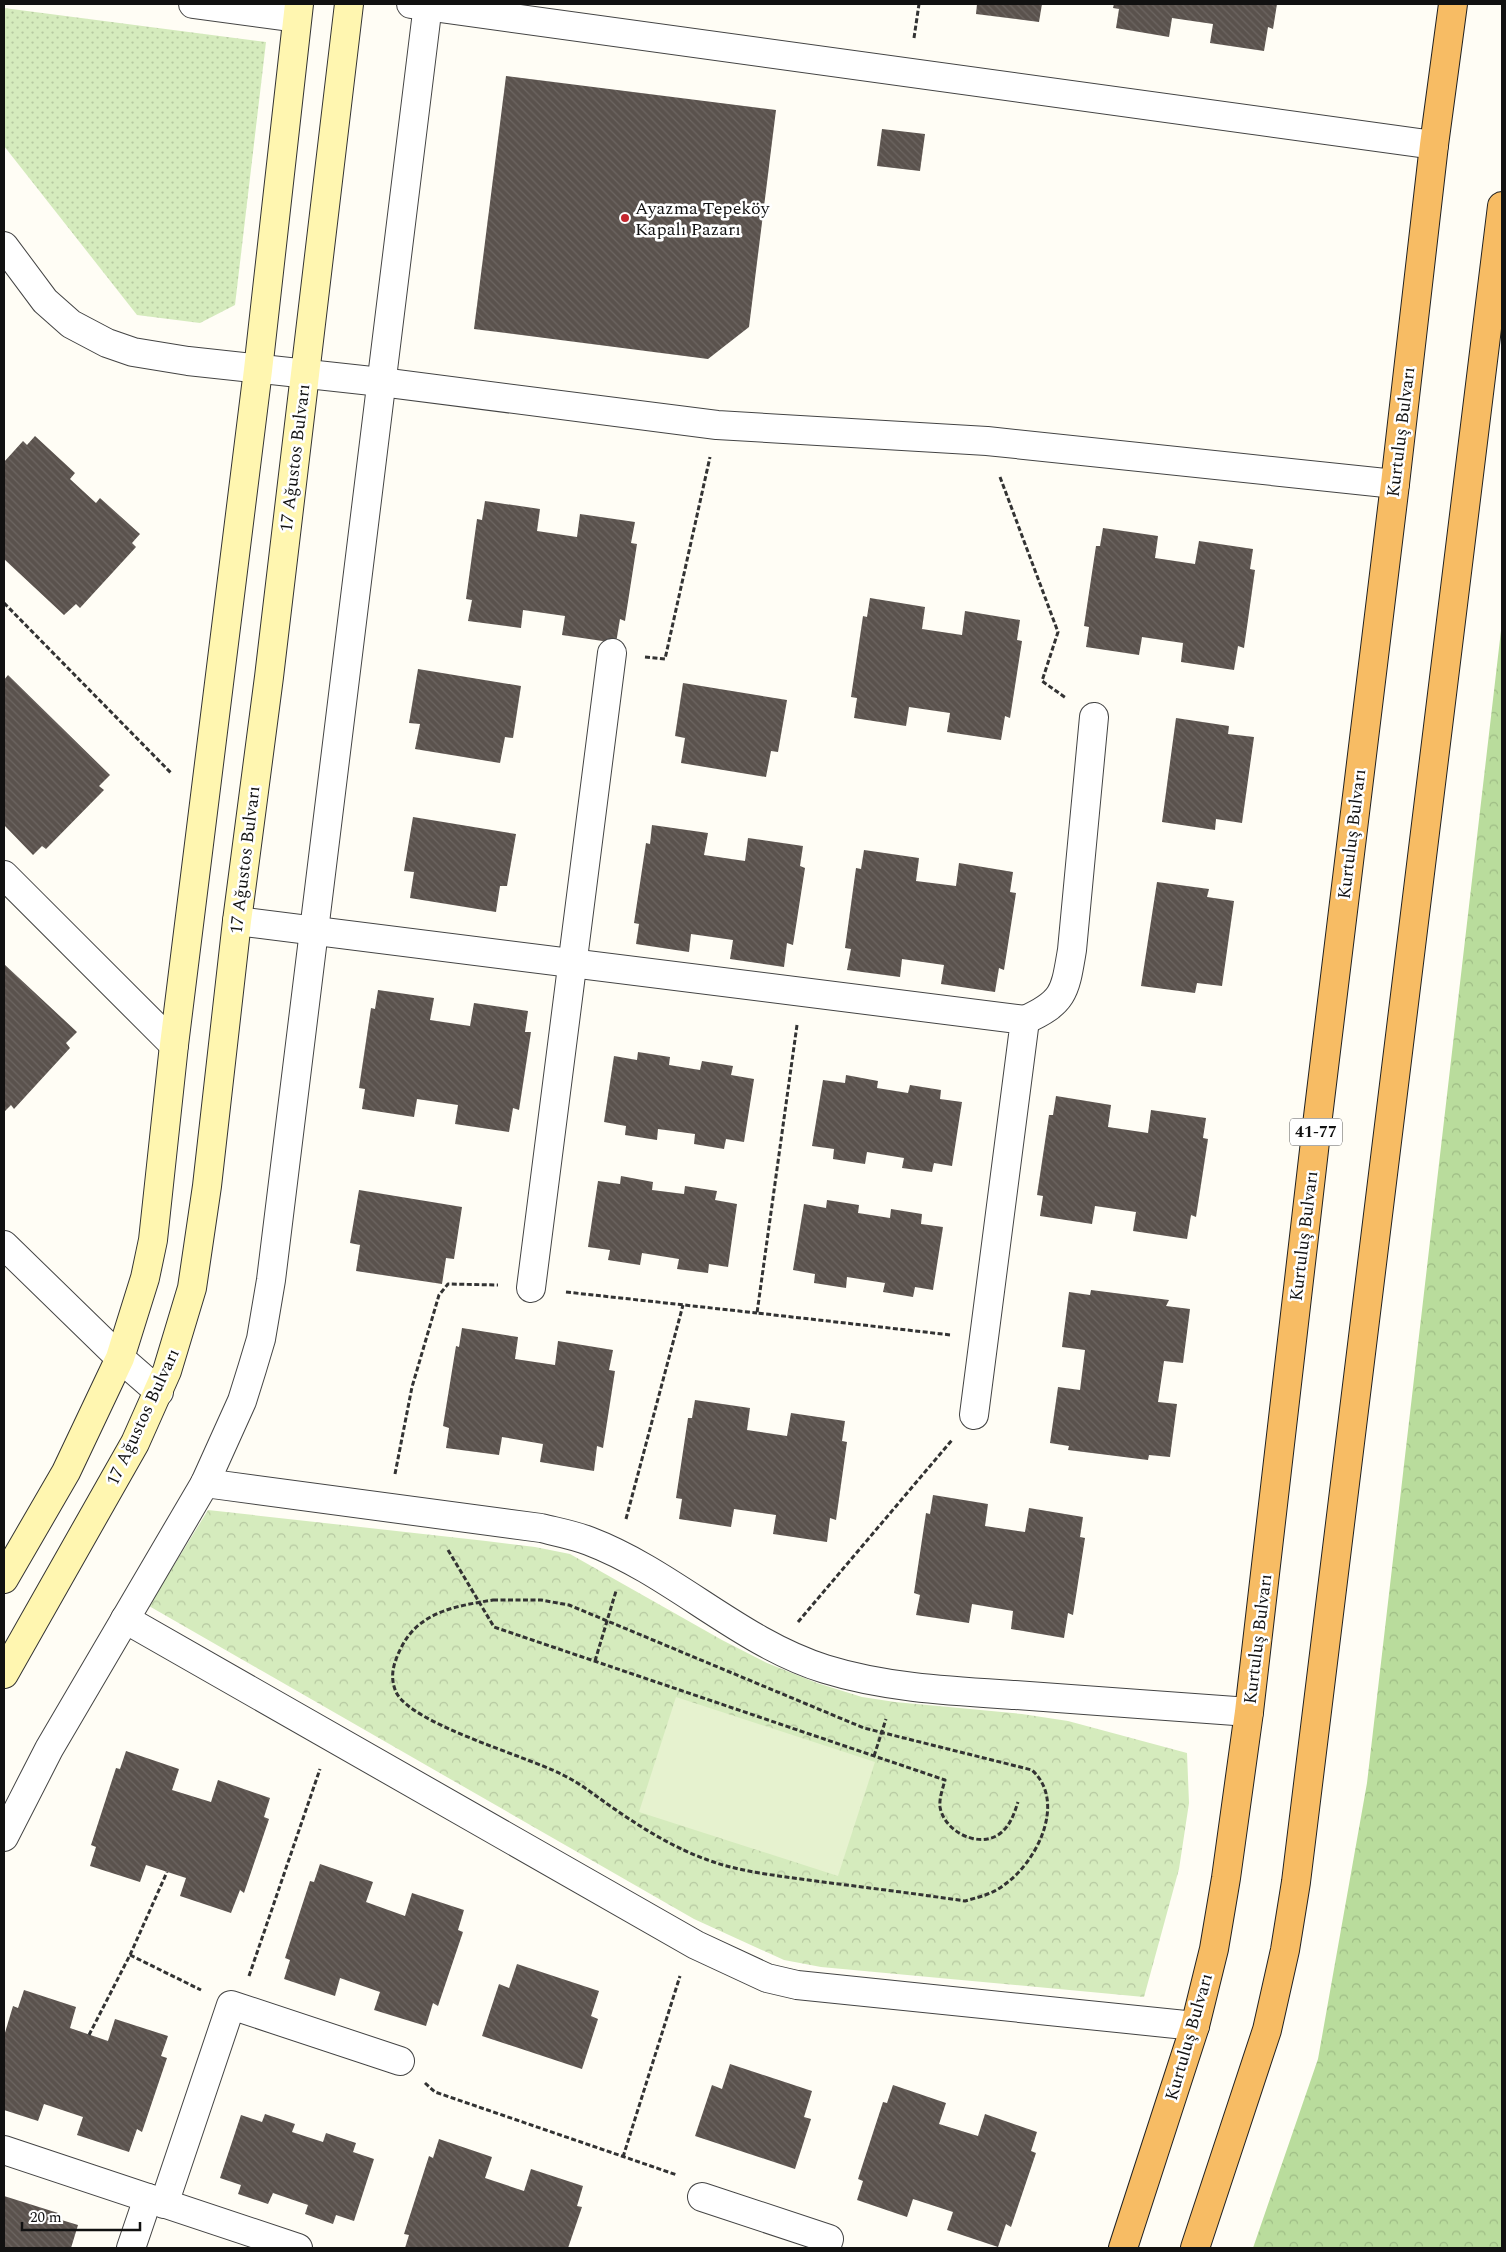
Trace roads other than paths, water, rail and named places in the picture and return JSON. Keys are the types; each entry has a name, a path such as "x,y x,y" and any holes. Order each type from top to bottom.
{"highway":[{"name":"Kurtuluş Bulvarı","path":"1123,2248 1195,2026 1214,1949 1250,1712 1316,1133 1434,145 1453,4"},
{"path":"1195,2248 1267,2030 1285,1950 1296,1882 1502,206"}],"main road":[{"name":"17 Ağustos Bulvarı","path":"4,1674 114,1482 159,1392 184,1322 199,1247 349,4"},
{"path":"4,1579 74,1456 120,1358 145,1278 153,1240 174,1045 258,370 298,11"}],"street":[{"path":"193,4 298,11"},
{"path":"4,1837 49,1749 205,1483 242,1401 260,1339 271,1280 381,382 422,5 1434,145"},
{"path":"4,246 45,301 71,324 91,336 133,352 258,370 381,382 717,425 987,441 1395,484"},
{"path":"532,1288 612,653"},
{"path":"237,921 1025,1020 1044,1012 1058,1000 1067,983 1072,950 1094,717"},
{"path":"4,875 174,1045"},
{"path":"974,1415 1025,1020"},
{"path":"4,1245 120,1358 159,1392"},
{"path":"205,1483 542,1528 590,1541 621,1557 775,1649 825,1669 897,1684 948,1690 1250,1712"},
{"path":"125,1619 690,1942 750,1971 798,1985 829,1990 1195,2026"},
{"path":"131,2248 156,2201 234,2006 400,2061"},
{"path":"4,2150 298,2248"},
{"path":"702,2197 829,2239 826,2248"}],"place":[{"name":"Ayazma Tepeköy Kapalı Pazarı","path":"625,218"}]}
